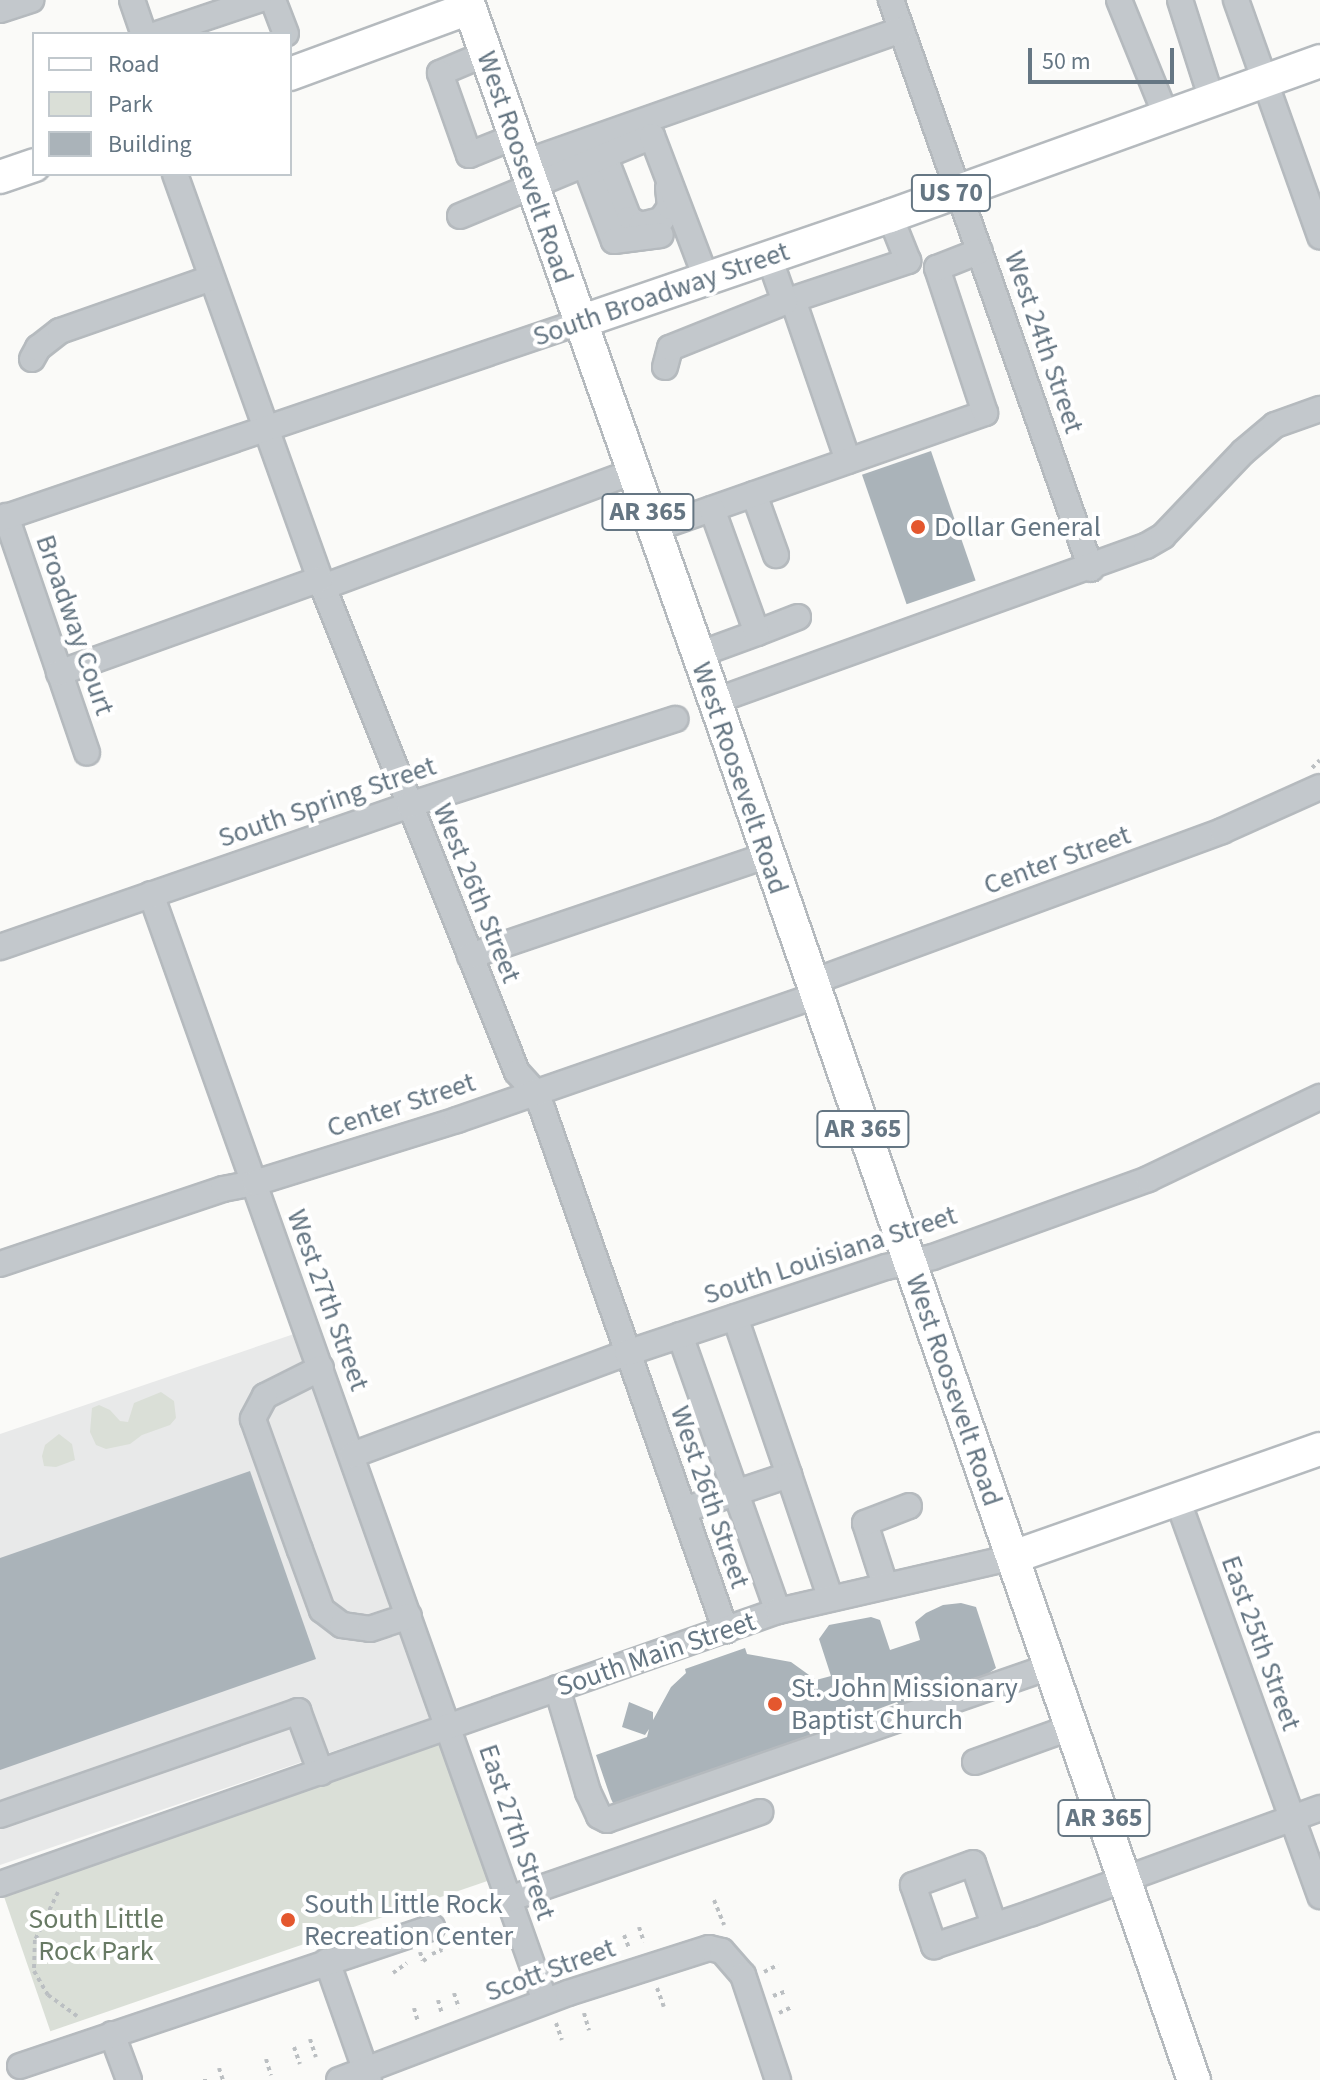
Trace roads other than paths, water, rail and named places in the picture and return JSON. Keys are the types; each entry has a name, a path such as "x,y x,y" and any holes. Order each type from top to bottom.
{"main road":[{"name":"West Roosevelt Road","path":"476,3 485,54 715,701 766,856 1013,1557"},
{"path":"293,63 476,3"},
{"name":"South Broadway Street","path":"580,322 890,216 1320,61"},
{"path":"0,177 32,166"},
{"name":"South Main Street","path":"1013,1557 1320,1449"},
{"name":"AR 365","path":"1013,1557 1194,2080"}],"street":[{"path":"0,10 31,0"},
{"path":"132,0 143,32"},
{"path":"163,32 258,0"},
{"path":"273,0 285,32"},
{"name":"West 24th Street","path":"891,0 1091,569"},
{"path":"1119,0 1166,116"},
{"path":"1180,0 1212,100"},
{"path":"1236,0 1320,236"},
{"path":"485,54 440,73 469,155 523,162 594,160 901,30"},
{"path":"594,160 629,219 649,225 661,220 670,207 652,136"},
{"path":"460,216 523,162 652,136"},
{"path":"652,136 706,278"},
{"path":"594,160 614,241 687,232"},
{"name":"West 26th Street","path":"176,176 322,583 409,805 517,1072 535,1092 726,1631"},
{"path":"890,216 908,261"},
{"path":"665,367 670,348 789,301 908,261 937,268 980,251"},
{"path":"769,257 789,301 848,461"},
{"path":"654,529 985,413 937,268"},
{"path":"32,359 38,348 60,331 211,278"},
{"name":"South Broadway Street","path":"3,518 580,322"},
{"path":"715,701 1091,569 1163,536 1243,452 1275,425 1320,409"},
{"path":"59,673 633,472"},
{"path":"754,494 776,555"},
{"path":"712,509 757,633"},
{"name":"Broadway Court","path":"3,518 87,753"},
{"path":"697,655 798,617"},
{"name":"South Spring Street","path":"0,947 409,805 675,719"},
{"name":"Center Street","path":"0,1264 223,1189 255,1183 535,1092 814,989 1222,831 1320,787"},
{"path":"470,956 766,856"},
{"name":"West 27th Street","path":"151,894 449,1727"},
{"name":"South Louisiana Street","path":"352,1455 627,1353 909,1260 933,1257 1160,1174 1320,1097"},
{"path":"735,1317 830,1597"},
{"path":"680,1335 778,1611"},
{"path":"321,1368 265,1396 253,1419 263,1448 322,1610 342,1625 370,1629 409,1616"},
{"path":"684,1510 789,1475"},
{"name":"East 25th Street","path":"1178,1501 1320,1896"},
{"path":"885,1585 865,1523 909,1506"},
{"name":"South Main Street","path":"1,1880 321,1773 778,1611 1013,1557"},
{"path":"557,1688 595,1809 599,1816 607,1820 1052,1666"},
{"path":"0,1815 298,1711 321,1773"},
{"name":"East 27th Street","path":"449,1727 550,2012"},
{"path":"975,1762 1072,1727"},
{"path":"994,1925 1320,1808"},
{"path":"509,1899 760,1812"},
{"path":"20,2066 432,1927"},
{"name":"Scott Street","path":"339,2080 367,2075 550,2012 709,1948 722,1951 734,1961 762,2001 778,2080"},
{"path":"327,1961 367,2075"},
{"path":"112,2034 129,2080"}],"place":[{"name":"Dollar General","path":"918,527"},
{"name":"St. John Missionary Baptist Church","path":"775,1704"},
{"name":"South Little Rock Recreation Center","path":"288,1920"}],"park label":[{"name":"South Little Rock Park","path":"96,1935"}]}
